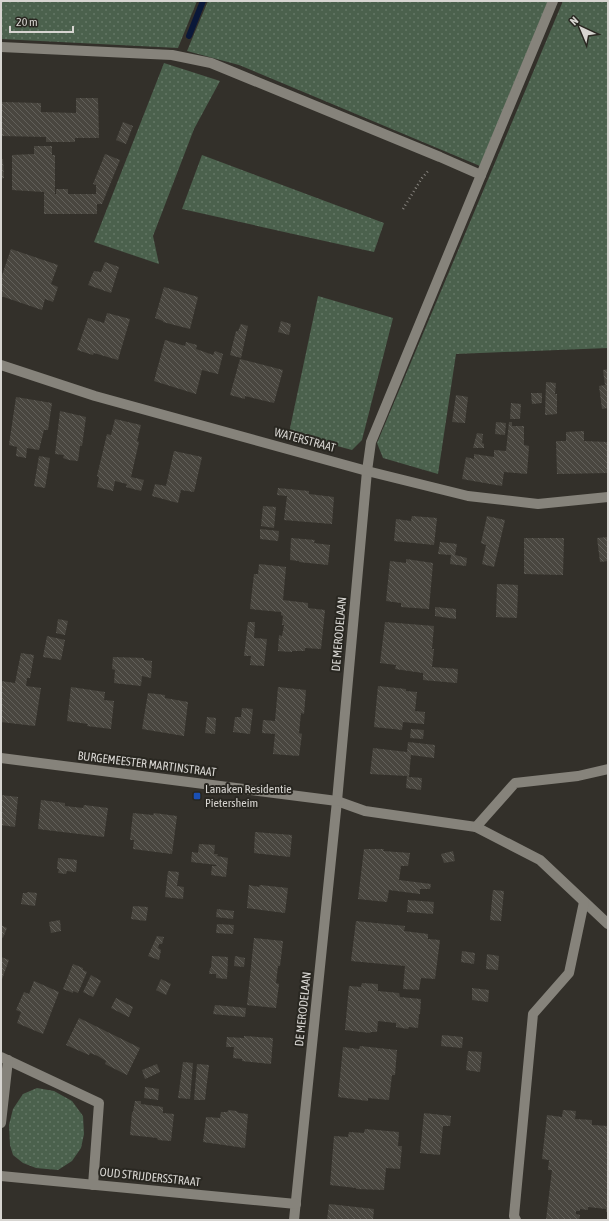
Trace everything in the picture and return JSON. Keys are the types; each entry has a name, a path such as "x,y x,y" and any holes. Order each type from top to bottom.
{"street":[{"name":"DE MERODELAAN","path":"294,1220 337,801 367,470 371,442 553,1"},
{"path":"1,47 172,56 211,63 481,175"},
{"name":"WATERSTRAAT","path":"1,365 95,396 468,496 538,504 608,497"},
{"name":"BURGEMEESTER MARTINSTRAAT","path":"1,758 337,801 365,811 476,827 540,860 608,924"},
{"path":"476,827 515,784 578,776 608,769"},
{"path":"516,1220 514,1216 533,1014 569,973 584,902"},
{"path":"1,1123 4,1059 99,1103 93,1184"},
{"name":"OUD STRIJDERSSTRAAT","path":"1,1176 296,1204"}],"path":[{"path":"402,209 422,178 440,157"}],"green space":[{"path":"1,1 197,1 178,48 1,39"},
{"path":"208,1 548,1 480,166 239,65 187,51"},
{"path":"563,1 608,1 608,348 456,354 438,474 383,458 377,443"},
{"path":"164,63 220,81 194,129 153,236 159,264 94,242"},
{"path":"202,155 384,223 374,252 182,209"},
{"path":"318,296 393,318 362,440 352,450 289,433"},
{"path":"37,1088 54,1091 72,1101 83,1116 84,1134 81,1148 72,1161 58,1170 36,1168 23,1163 13,1155 10,1145 9,1125 13,1109 23,1094"}],"building":[{"path":"76,98 98,98 99,138 75,138 75,142 46,142 46,137 1,136 2,102 41,103 41,112 76,113"},
{"path":"123,122 133,126 126,144 116,140"},
{"path":"34,146 52,146 52,155 55,155 55,194 56,189 68,189 68,194 96,194 96,185 93,184 105,154 120,160 102,204 97,204 97,214 44,214 44,192 12,190 12,155 34,154"},
{"path":"1,159 3,159 4,178 1,179"},
{"path":"11,249 58,265 51,284 58,287 53,302 45,299 42,310 1,296 1,278"},
{"path":"105,262 119,267 111,293 88,285 94,271 101,272"},
{"path":"164,287 198,297 190,329 163,322 155,318"},
{"path":"107,313 130,319 118,360 77,350 88,318 104,323"},
{"path":"281,321 291,324 289,335 278,332"},
{"path":"241,324 248,326 241,358 230,355 236,331 238,331"},
{"path":"165,340 185,346 186,342 197,345 196,349 213,355 215,351 223,354 218,374 202,370 196,394 154,381"},
{"path":"240,359 283,370 274,403 245,396 245,399 230,395"},
{"path":"608,369 608,408 602,409 599,386 605,385 603,370"},
{"path":"546,382 556,383 555,394 557,394 557,414 545,415"},
{"path":"531,393 542,393 542,403 532,404"},
{"path":"456,395 468,397 465,423 452,422"},
{"path":"16,397 52,403 48,430 44,430 39,450 27,448 26,458 16,456 17,447 9,445"},
{"path":"511,403 521,404 520,419 510,419"},
{"path":"60,411 86,417 82,446 80,446 78,461 63,458 64,455 55,454"},
{"path":"115,419 141,425 137,441 139,442 131,477 144,480 141,491 126,487 127,484 115,481 113,491 97,487 99,477 97,476 107,434 111,435"},
{"path":"496,422 506,423 505,435 495,434"},
{"path":"509,422 512,422 512,426 524,426 524,445 529,446 527,474 504,472 502,486 462,479 466,457 474,459 474,454 494,457 494,450 506,451"},
{"path":"584,431 584,441 608,442 608,473 557,474 556,441 566,441 566,432"},
{"path":"477,433 483,434 482,443 484,444 484,448 473,448"},
{"path":"174,451 202,457 194,492 181,490 178,503 152,496 155,484 166,486"},
{"path":"39,456 50,458 45,488 34,486"},
{"path":"278,488 309,491 309,494 334,497 332,524 284,520 287,496 277,495"},
{"path":"263,506 276,507 274,528 261,526"},
{"path":"412,516 437,518 434,545 394,541 396,519 411,521"},
{"path":"487,516 505,520 494,567 482,564 486,545 481,543"},
{"path":"260,529 279,531 278,541 260,539"},
{"path":"608,537 608,561 600,562 597,538"},
{"path":"291,538 315,540 314,543 330,545 328,565 290,560"},
{"path":"524,538 564,538 563,575 524,574"},
{"path":"440,542 457,544 455,555 467,558 466,566 450,564 451,555 438,554"},
{"path":"406,559 433,563 429,609 401,607 401,603 386,601 390,561 406,563"},
{"path":"259,564 286,567 283,600 308,603 308,608 325,610 321,649 305,648 305,651 278,651 279,635 282,636 284,625 282,625 283,616 281,615 281,612 250,609 254,574 258,574"},
{"path":"497,584 518,585 517,618 496,617"},
{"path":"435,607 456,609 456,619 435,616"},
{"path":"58,619 68,621 65,635 56,633"},
{"path":"248,622 255,622 254,638 267,639 264,666 250,665 251,656 244,656"},
{"path":"385,622 434,626 432,667 458,669 457,683 423,680 423,673 395,669 396,665 380,663"},
{"path":"47,636 65,640 61,660 43,657"},
{"path":"21,653 34,655 30,678 27,678 26,686 41,688 35,726 1,722 1,681 15,683"},
{"path":"113,657 144,658 144,660 152,661 151,678 142,676 141,686 114,683 115,670 112,669"},
{"path":"378,686 406,689 406,691 417,692 415,711 425,712 424,724 403,722 402,730 374,727"},
{"path":"71,687 105,692 104,700 114,701 111,729 87,726 88,724 67,721"},
{"path":"278,687 306,690 304,714 301,713 299,733 302,734 299,756 273,754 275,734 262,733 263,720 275,721"},
{"path":"148,693 165,695 165,698 188,702 184,736 142,729"},
{"path":"242,708 253,709 250,734 233,732 235,717 241,717"},
{"path":"207,717 216,718 215,734 205,733"},
{"path":"411,729 424,730 423,739 410,738"},
{"path":"408,742 435,745 434,758 411,755 409,777 422,778 421,790 406,788 407,776 370,774 373,748 407,752"},
{"path":"1,795 18,797 15,827 1,825"},
{"path":"41,800 65,803 65,806 83,808 84,805 108,808 104,837 38,829"},
{"path":"133,813 153,815 154,813 177,816 172,854 133,849 134,840 130,840"},
{"path":"255,832 292,835 290,857 254,853"},
{"path":"199,844 215,845 214,854 228,858 226,877 211,875 212,866 217,865 191,862 192,852 198,853"},
{"path":"364,849 384,849 383,851 410,853 408,866 401,866 399,880 431,884 430,889 420,889 420,894 389,890 387,902 358,899"},
{"path":"453,851 455,861 444,863 441,854"},
{"path":"58,858 77,860 76,872 67,871 66,874 58,873"},
{"path":"168,871 179,872 177,886 184,887 183,899 165,897"},
{"path":"249,885 259,887 260,885 288,888 285,913 247,908"},
{"path":"493,890 504,891 501,921 490,920"},
{"path":"23,893 37,893 35,906 21,904"},
{"path":"408,900 434,902 433,914 407,912"},
{"path":"133,906 148,907 146,921 131,919"},
{"path":"217,909 234,911 233,919 216,917"},
{"path":"60,920 61,931 51,933 49,922"},
{"path":"356,921 405,926 404,931 428,934 428,939 440,940 435,979 421,978 419,990 403,989 405,966 351,961"},
{"path":"217,924 234,925 233,934 216,933"},
{"path":"1,925 7,928 3,938 1,937"},
{"path":"157,936 164,937 162,944 159,944 158,948 161,950 159,960 148,956"},
{"path":"254,938 283,941 276,983 279,984 276,1008 247,1005"},
{"path":"462,951 475,953 474,964 461,962"},
{"path":"487,954 499,956 498,970 486,969"},
{"path":"212,956 228,957 227,979 216,978 216,974 209,974"},
{"path":"235,956 245,958 244,967 234,966"},
{"path":"1,957 9,960 1,982"},
{"path":"73,964 83,968 83,970 87,972 78,993 73,991 73,993 63,989"},
{"path":"91,975 101,981 93,997 83,992"},
{"path":"161,979 171,984 166,995 156,990"},
{"path":"34,981 59,992 43,1034 17,1023 21,1012 16,1010 24,992 29,994"},
{"path":"362,983 378,984 378,991 399,993 400,997 421,999 418,1028 409,1027 408,1029 396,1027 396,1023 378,1021 377,1032 370,1033 345,1030 349,986 361,987"},
{"path":"472,988 489,990 488,1002 472,1000"},
{"path":"116,998 133,1007 129,1017 111,1008"},
{"path":"215,1005 246,1008 245,1017 213,1014"},
{"path":"79,1018 140,1048 127,1075 105,1064 106,1061 98,1056 90,1053 89,1055 66,1045"},
{"path":"442,1035 463,1037 462,1048 441,1046"},
{"path":"244,1036 273,1038 271,1064 242,1061 242,1059 233,1058 234,1047 226,1047 227,1037 244,1038"},
{"path":"360,1046 397,1050 395,1075 392,1075 389,1100 368,1098 368,1101 338,1097 343,1047 359,1049"},
{"path":"468,1051 482,1052 480,1072 466,1070"},
{"path":"183,1062 193,1063 190,1099 178,1098"},
{"path":"157,1064 160,1072 145,1079 142,1070"},
{"path":"197,1064 209,1065 205,1100 194,1100"},
{"path":"145,1087 159,1089 158,1100 144,1098"},
{"path":"135,1101 141,1101 141,1104 163,1107 163,1113 174,1114 171,1141 130,1135 132,1112"},
{"path":"229,1110 248,1114 245,1148 203,1142 206,1117 220,1118 221,1112 227,1112"},
{"path":"563,1110 576,1111 575,1119 592,1120 592,1125 608,1126 608,1212 606,1212 606,1209 588,1207 588,1210 580,1209 580,1211 576,1211 576,1214 580,1215 579,1220 546,1220 552,1170 548,1170 549,1160 542,1159 547,1115 562,1117"},
{"path":"424,1113 451,1116 450,1126 443,1126 440,1155 420,1153"},
{"path":"365,1129 399,1132 398,1146 402,1146 400,1169 386,1168 384,1190 356,1189 330,1185 334,1136 348,1137 349,1132 364,1133"},
{"path":"329,1204 374,1209 373,1220 327,1220"}],"waterway":[{"path":"189,36 203,1"}],"place":[{"name":"Lanaken Residentie Pietersheim","path":"197,796"}]}
